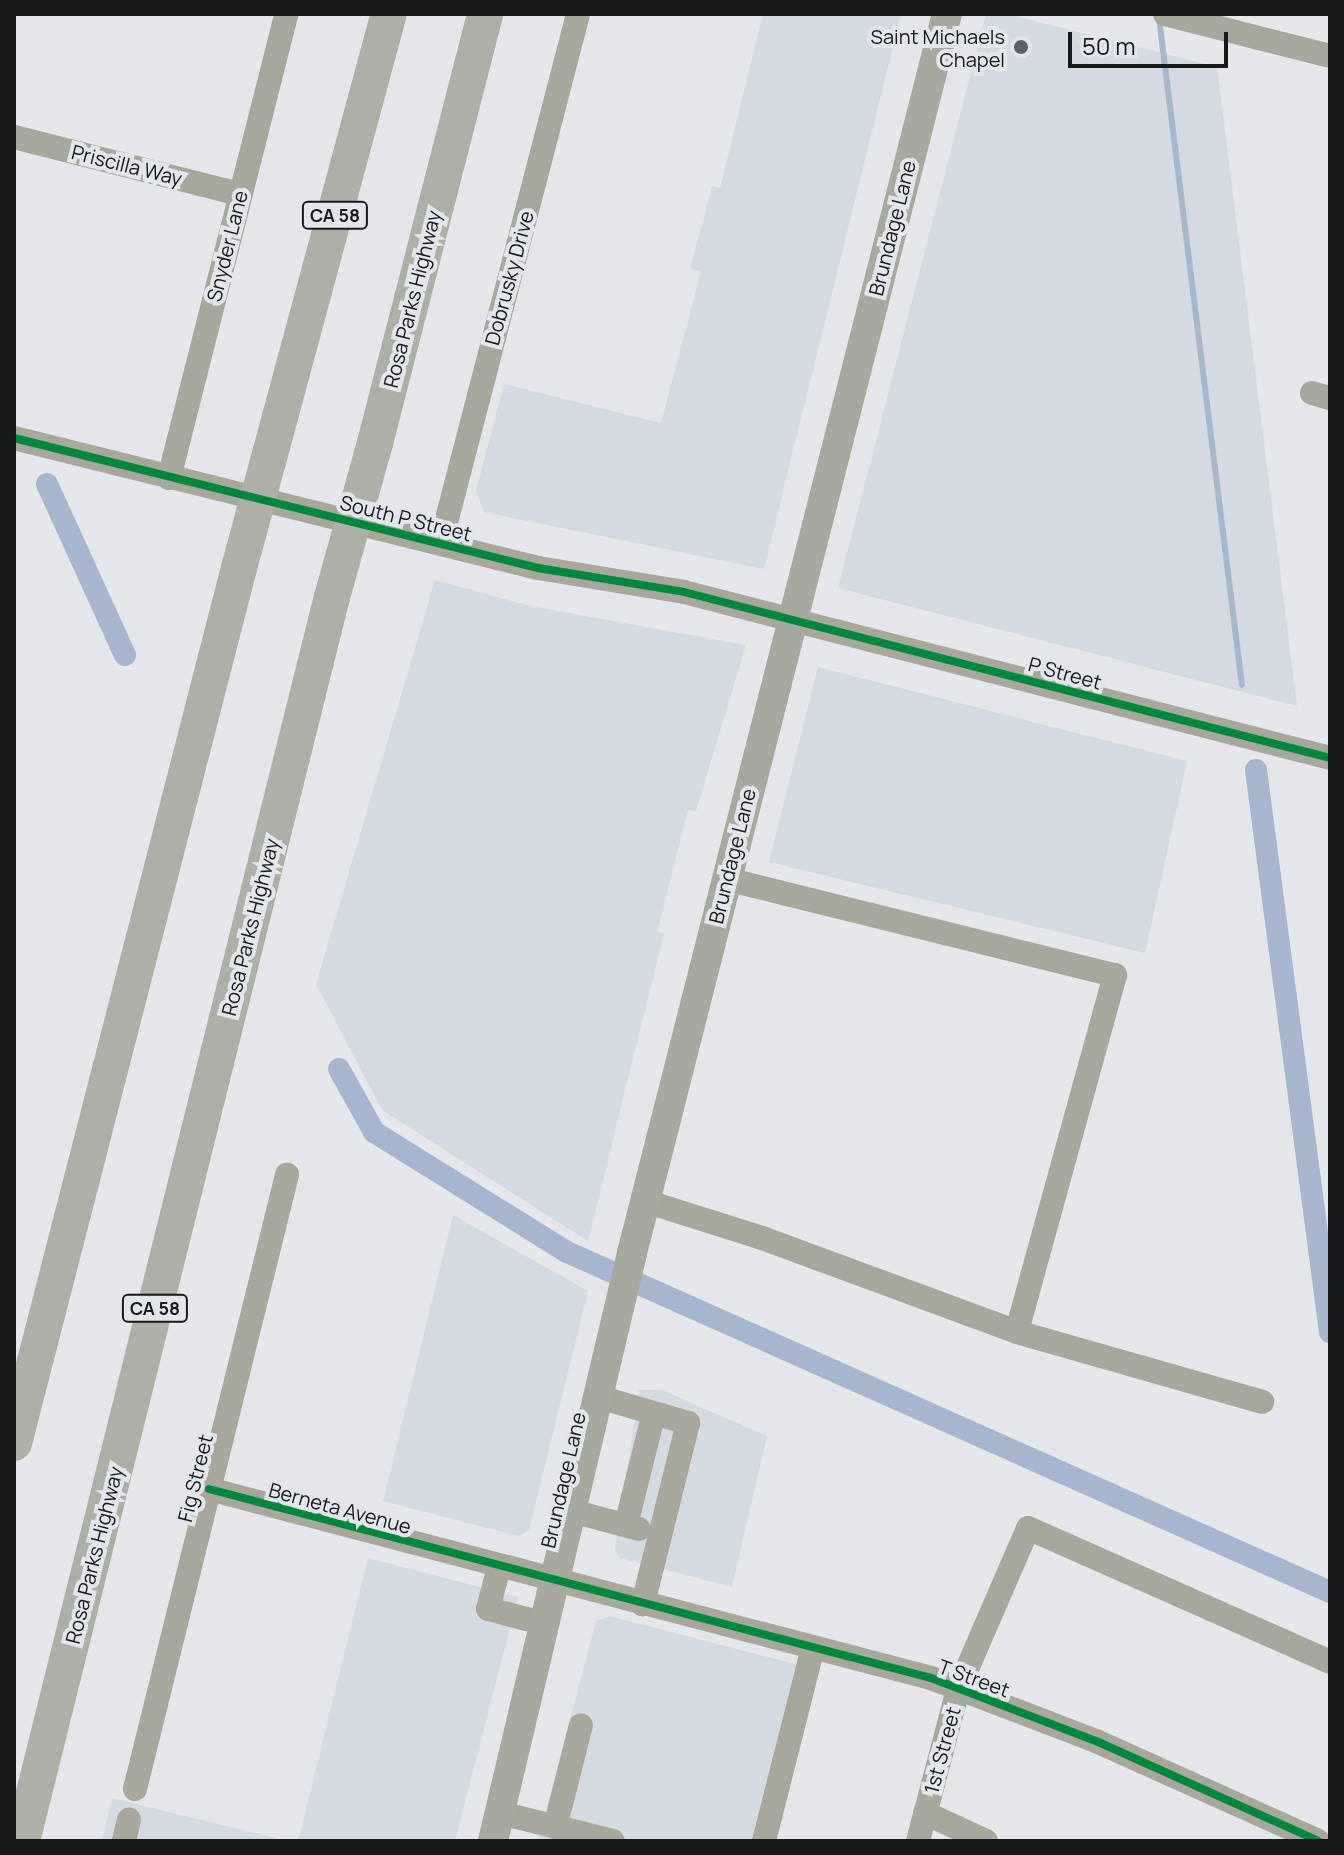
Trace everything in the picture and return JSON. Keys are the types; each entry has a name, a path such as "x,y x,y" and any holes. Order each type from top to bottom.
{"highway":[{"name":"CA 58","path":"14,1443 239,568 389,14"},
{"name":"Rosa Parks Highway","path":"25,1841 332,597 375,443 485,14"},
{"path":"462,105 499,14"}],"main road":[{"name":"Brundage Lane","path":"496,1827 632,1253 947,14"}],"street":[{"name":"Snyder Lane","path":"169,478 286,14"},
{"name":"Dobrusky Drive","path":"441,542 578,14"},
{"path":"1176,17 1330,56"},
{"name":"Priscilla Way","path":"14,137 240,194"},
{"name":"South P Street","path":"14,438 538,568 684,592 791,619"},
{"name":"P Street","path":"791,619 1330,758"},
{"path":"726,879 1115,975 1017,1332"},
{"name":"Fig Street","path":"135,1789 287,1175"},
{"path":"645,1201 762,1238 1017,1332 1262,1402"},
{"path":"599,1397 688,1423 643,1604"},
{"path":"626,1525 654,1413"},
{"name":"Berneta Avenue","path":"209,1489 555,1582"},
{"path":"572,1511 660,1534"},
{"name":"1st Street","path":"918,1841 958,1690 1028,1528 1330,1662"},
{"path":"499,1567 488,1609 545,1624"},
{"name":"T Street","path":"555,1582 813,1647 958,1690 1096,1741 1318,1841"},
{"path":"764,1841 813,1647"},
{"path":"555,1827 581,1725"},
{"path":"925,1813 986,1841"},
{"path":"496,1827 555,1827 613,1841"}],"shaded area":[{"path":"763,14 901,14 764,569 484,512 476,491 504,384 661,423 701,271 690,269 712,186 720,188"},
{"path":"986,14 1007,14 1217,67 1297,706 838,588"},
{"path":"435,580 530,606 746,645 696,811 688,810 657,932 664,934 588,1241 382,1110 316,984"},
{"path":"818,667 1187,761 1145,953 769,862"},
{"path":"453,1215 588,1291 529,1530 518,1536 383,1501"},
{"path":"639,1390 662,1390 767,1436 732,1587 620,1558 615,1550"},
{"path":"368,1558 518,1597 455,1841 298,1841"},
{"path":"610,1616 798,1665 753,1841 538,1841 596,1621"},
{"path":"112,1798 288,1841 102,1841"}],"waterway":[{"path":"1159,18 1242,685"},
{"path":"47,484 125,655"},
{"path":"1256,770 1330,1332"},
{"path":"339,1069 374,1132 567,1252 1330,1592"}],"cycle path":[{"path":"14,438 538,568 684,592 1330,758"},
{"path":"209,1489 931,1678 1096,1741 1318,1841"}],"place":[{"name":"Saint Michaels Chapel","path":"1021,47"}]}
